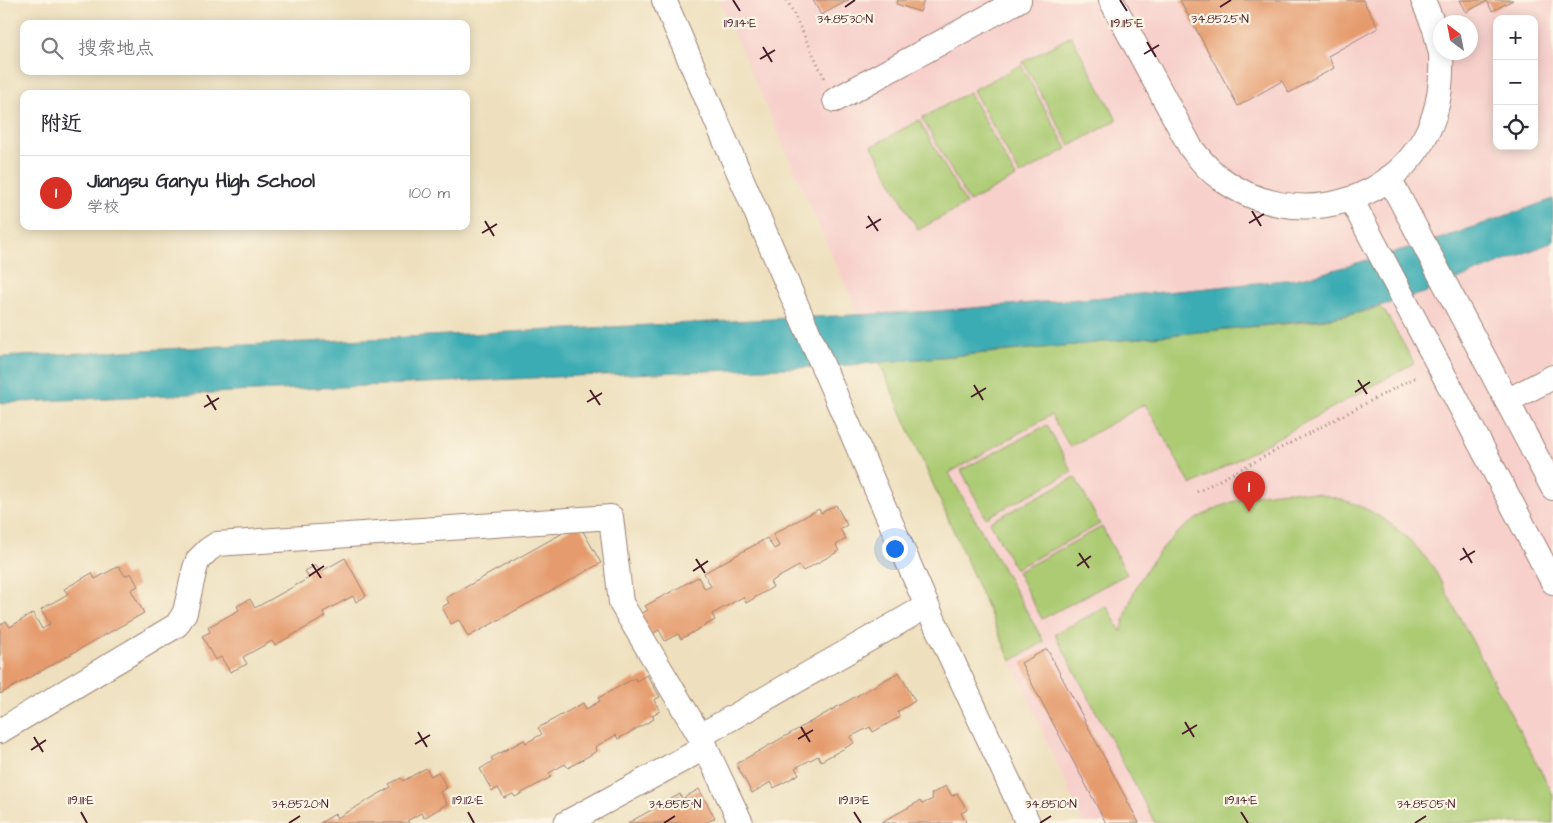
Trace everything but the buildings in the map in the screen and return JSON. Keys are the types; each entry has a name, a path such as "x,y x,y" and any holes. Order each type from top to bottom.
{"street":[{"path":"664,0 927,606 1028,823"},
{"path":"835,100 1019,0"},
{"path":"1111,0 1191,148 1218,178 1253,198 1272,204 1313,208 1335,204 1377,187 1389,178 1411,157 1424,138 1433,118 1440,89 1441,60"},
{"path":"1423,0 1433,24"},
{"path":"1389,178 1553,488"},
{"path":"1351,199 1553,582"},
{"path":"1507,402 1553,377"},
{"path":"0,731 177,625 185,612 198,560 217,544 611,517 621,603 703,741 741,823"},
{"path":"566,823 927,606"}],"path":[{"path":"787,0 835,100"},
{"path":"1197,492 1438,365"}],"shaded area":[{"path":"719,0 1553,0 1553,823 1083,823"}],"green space":[{"path":"1071,36 1117,120 1070,146 1023,62"},
{"path":"1021,65 1067,149 1020,175 973,90"},
{"path":"969,92 1016,177 969,202 922,118"},
{"path":"919,120 966,204 918,230 872,146"},
{"path":"1380,307 1386,313 1414,363 1191,485 1145,404 1070,447 1051,415 949,473 1044,642 1011,661 879,362 1002,352 1294,323 1339,317"},
{"path":"1047,425 1072,472 986,518 961,470"},
{"path":"1075,477 1100,524 1015,569 990,522"},
{"path":"1286,491 1331,497 1369,511 1386,521 1402,534 1433,567 1553,794 1553,823 1155,823 1055,634 1107,606 1121,632 1136,588 1149,566 1179,532 1217,508 1261,494"},
{"path":"1102,527 1127,574 1042,619 1017,572"}],"water":[{"path":"1553,199 1553,242 1424,293 1352,314 1313,320 1084,344 839,366 577,376 0,403 0,357 935,311 1295,279 1320,274 1445,237"}],"place":[{"name":"Jiangsu Ganyu High School","path":"1249,512"}]}
